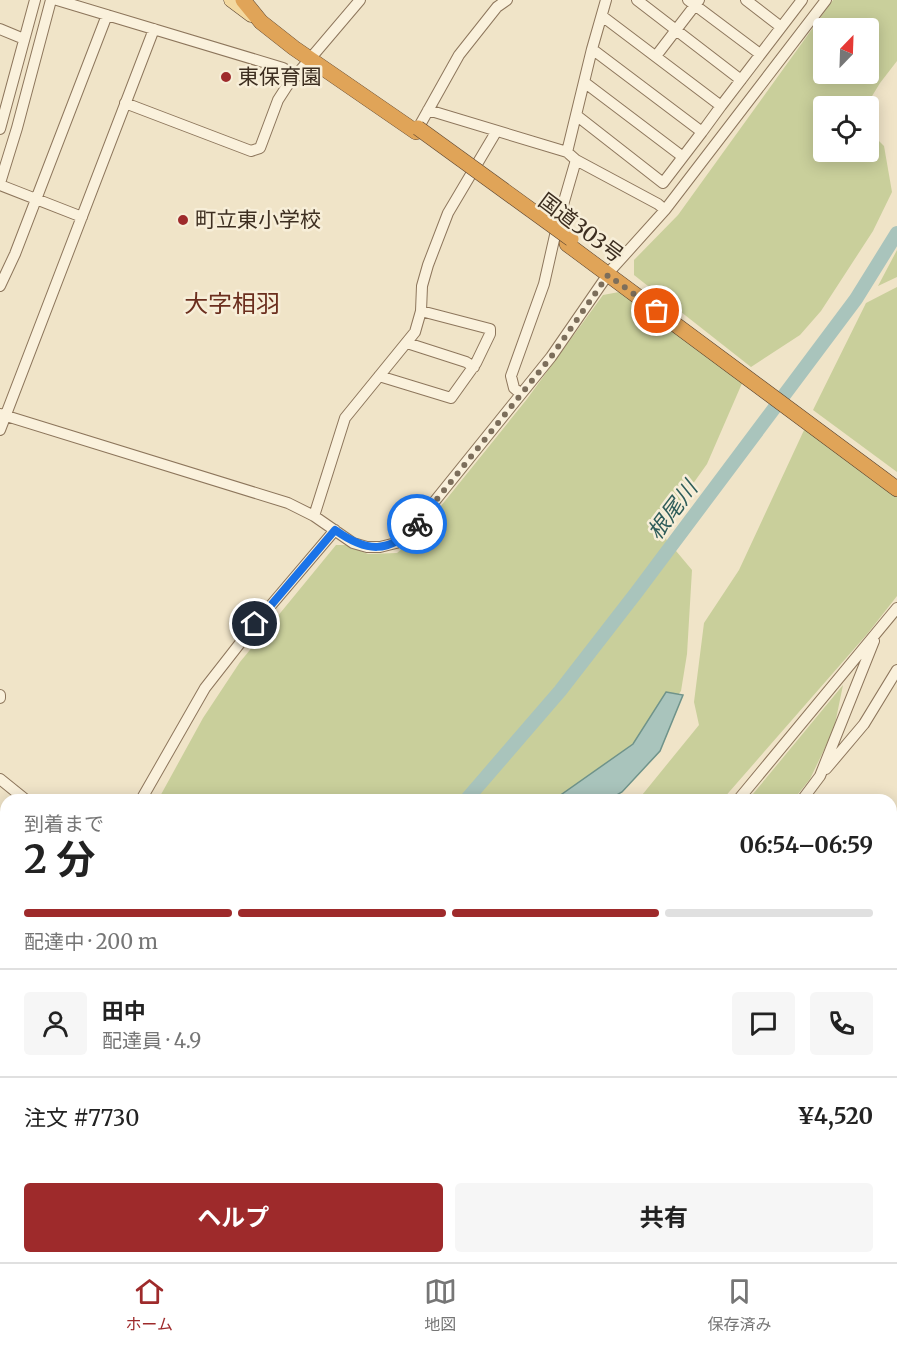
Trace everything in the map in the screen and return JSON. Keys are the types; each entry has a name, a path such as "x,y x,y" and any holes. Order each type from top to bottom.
{"highway":[{"name":"国道303号","path":"243,0 261,22 417,130 897,489"},
{"name":"国道303号","path":"251,0 266,17 312,57"},
{"name":"国道303号","path":"616,277 897,480"}],"main road":[{"path":"231,0 261,22"}],"street":[{"path":"0,129 35,0"},
{"path":"51,0 0,184 82,217"},
{"path":"57,0 284,68 297,76"},
{"path":"0,286 36,200 103,14 102,0"},
{"path":"125,103 251,151 260,148 278,100 287,86 360,0"},
{"path":"417,130 459,55 497,7 507,0"},
{"path":"567,152 606,0"},
{"path":"637,0 741,80"},
{"path":"746,0 781,27"},
{"path":"576,116 663,183 802,0"},
{"path":"3,415 267,495 314,516 353,543 368,548 396,543 409,533 616,277 826,0"},
{"path":"656,56 694,2 760,54"},
{"path":"602,15 721,106"},
{"path":"0,29 24,39"},
{"path":"0,430 3,415 154,29"},
{"path":"592,49 702,132"},
{"path":"584,82 683,157"},
{"path":"428,110 567,152 576,160 658,204 665,210"},
{"path":"314,516 345,418 415,332 421,311 422,286 448,213 496,132"},
{"path":"521,394 514,388 511,376 544,285 558,222 576,160"},
{"path":"379,376 451,398 474,367 490,334 490,329 421,311"},
{"path":"407,343 466,362 474,367"},
{"path":"144,794 205,688 255,624 335,530"},
{"path":"743,794 897,608"},
{"path":"820,776 876,635"},
{"path":"806,794 864,724 897,670"},
{"path":"0,779 19,794"}],"green space":[{"path":"833,0 897,0 897,61 872,96 813,96 813,162 879,162 879,141 884,146 892,192 873,231 821,311 800,335 751,367 634,275 634,260 678,215 813,28 813,84 879,84 879,18 820,18"},
{"path":"897,250 897,277 878,286"},
{"path":"897,287 897,472 813,410 866,303"},
{"path":"619,292 743,381 707,464 670,516 666,539 692,570 687,654 681,691 628,760 592,794 161,794 203,718 240,662 336,545 346,545 368,554 397,553 416,537 527,399 603,295"},
{"path":"805,428 897,497 897,596 868,633 727,794 643,794 699,725 694,702 704,623 739,570"},
{"path":"843,685 834,729 810,779 798,794 753,794"}],"water":[{"path":"666,692 683,695 660,751 622,792 619,794 562,794 633,744"}],"waterway":[{"name":"根尾川","path":"471,794 560,691 636,593 856,299 897,233"}],"way so far":[{"path":"417,524 551,357 608,275 657,311"}],"place":[{"name":"東保育園","path":"226,77"},
{"name":"町立東小学校","path":"183,220"}],"district":[{"name":"大字相羽","path":"232,304"}],"route":[{"path":"255,624 335,530 353,543 368,548 396,543 417,524"}]}
